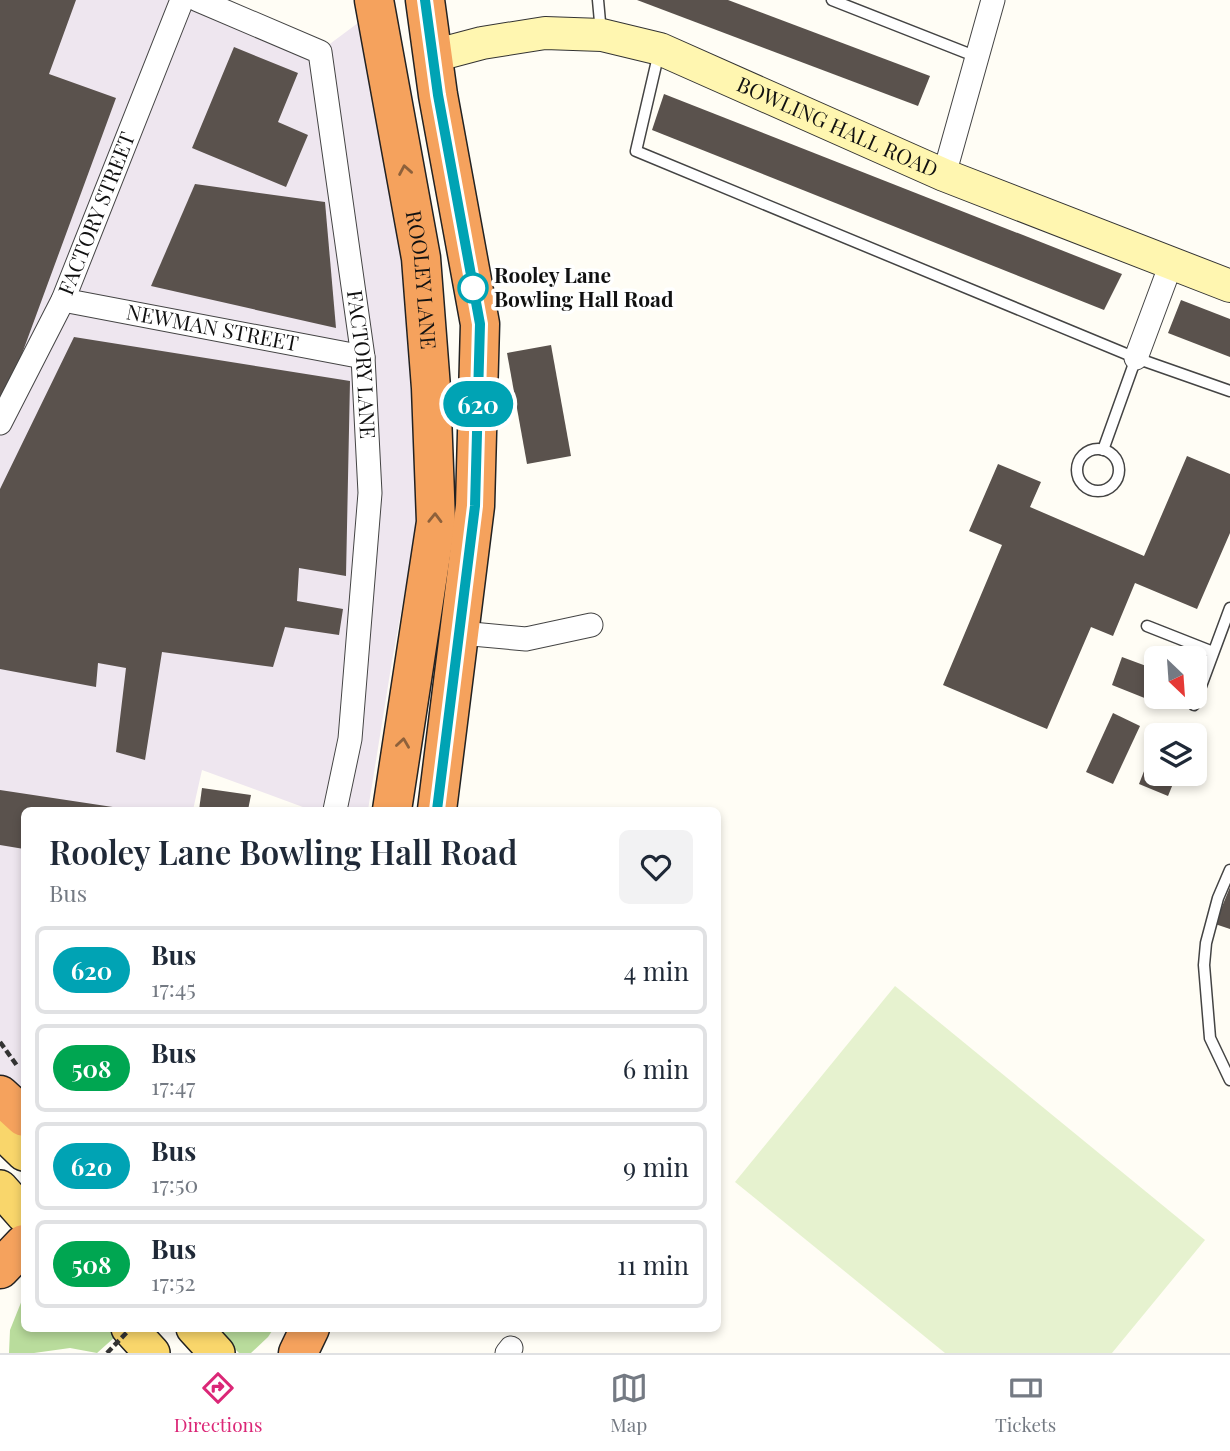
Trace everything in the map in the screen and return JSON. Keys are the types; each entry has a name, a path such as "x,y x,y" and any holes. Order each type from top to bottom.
{"highway":[{"name":"ROOLEY LANE","path":"374,0 421,258 431,388 436,522 392,807"},
{"path":"425,0 438,95 480,324 475,506 437,807"},
{"path":"0,1095 21,1114"},
{"path":"0,1269 21,1247"},
{"path":"298,1353 310,1332"}],"main road":[{"path":"0,1130 21,1150"},
{"path":"0,1188 21,1211"},
{"path":"134,1332 152,1353"},
{"path":"198,1332 217,1353"},
{"path":"312,1332 314,1353"}],"street":[{"path":"944,175 993,0"},
{"name":"FACTORY STREET","path":"0,424 63,300 197,1"},
{"name":"FACTORY LANE","path":"197,1 320,52 363,357 370,493 350,739 336,807"},
{"name":"BOWLING HALL ROAD","path":"433,56 482,43 545,33 602,35 660,49 944,175 1230,286"},
{"path":"1136,358 1171,264"},
{"name":"NEWMAN STREET","path":"63,300 363,357"},
{"path":"461,633 526,639 591,625"}],"lane":[{"path":"598,0 602,35"},
{"path":"832,0 977,57"},
{"path":"660,49 636,151 1136,358 1230,391"},
{"path":"1103,450 1136,358"},
{"path":"1208,666 1230,608"},
{"path":"1147,626 1213,652"},
{"path":"1230,870 1218,898 1204,965 1210,1038 1230,1080"}],"path":[{"path":"0,1042 21,1070"},
{"path":"107,1353 126,1332"}],"shaded area":[{"path":"0,0 198,0 319,52 366,17 420,324 425,482 368,807 303,807 202,770 194,807 21,807 21,1114 0,1095"}],"green space":[{"path":"895,986 1205,1240 1112,1353 945,1353 735,1182"},
{"path":"21,1302 21,1332 112,1332 116,1336 97,1353 70,1348 9,1353 10,1330"},
{"path":"218,1332 271,1332 251,1353 239,1353"}],"building":[{"path":"0,0 76,0 49,74 116,98 5,400 0,398"},
{"path":"637,0 728,0 930,76 918,106"},
{"path":"234,47 298,73 278,122 308,135 286,187 192,148"},
{"path":"664,94 1122,274 1104,310 652,130"},
{"path":"195,184 325,202 336,328 151,286"},
{"path":"1181,300 1230,319 1230,357 1168,333"},
{"path":"74,337 350,381 346,576 299,568 297,601 343,609 339,635 285,627 273,667 162,652 145,760 116,752 126,668 98,663 96,687 0,669 0,489"},
{"path":"551,345 571,456 527,464 507,353"},
{"path":"1187,456 1230,474 1230,533 1197,609 1135,583 1113,636 1091,627 1047,729 943,685 1002,545 969,531 998,464 1041,482 1030,507 1144,556"},
{"path":"1122,657 1144,665 1144,698 1112,685"},
{"path":"1113,713 1140,726 1113,784 1086,772"},
{"path":"1144,771 1144,786 1172,786 1168,796 1139,784"},
{"path":"202,788 251,795 249,807 199,807"},
{"path":"0,790 113,807 21,807 21,848 0,845"},
{"path":"1230,887 1230,929 1215,924"}],"bus line":[{"name":"620","path":"425,0 438,95 480,324 475,506 437,807"}],"place":[{"name":"Rooley Lane Bowling Hall Road","path":"473,288"}]}
